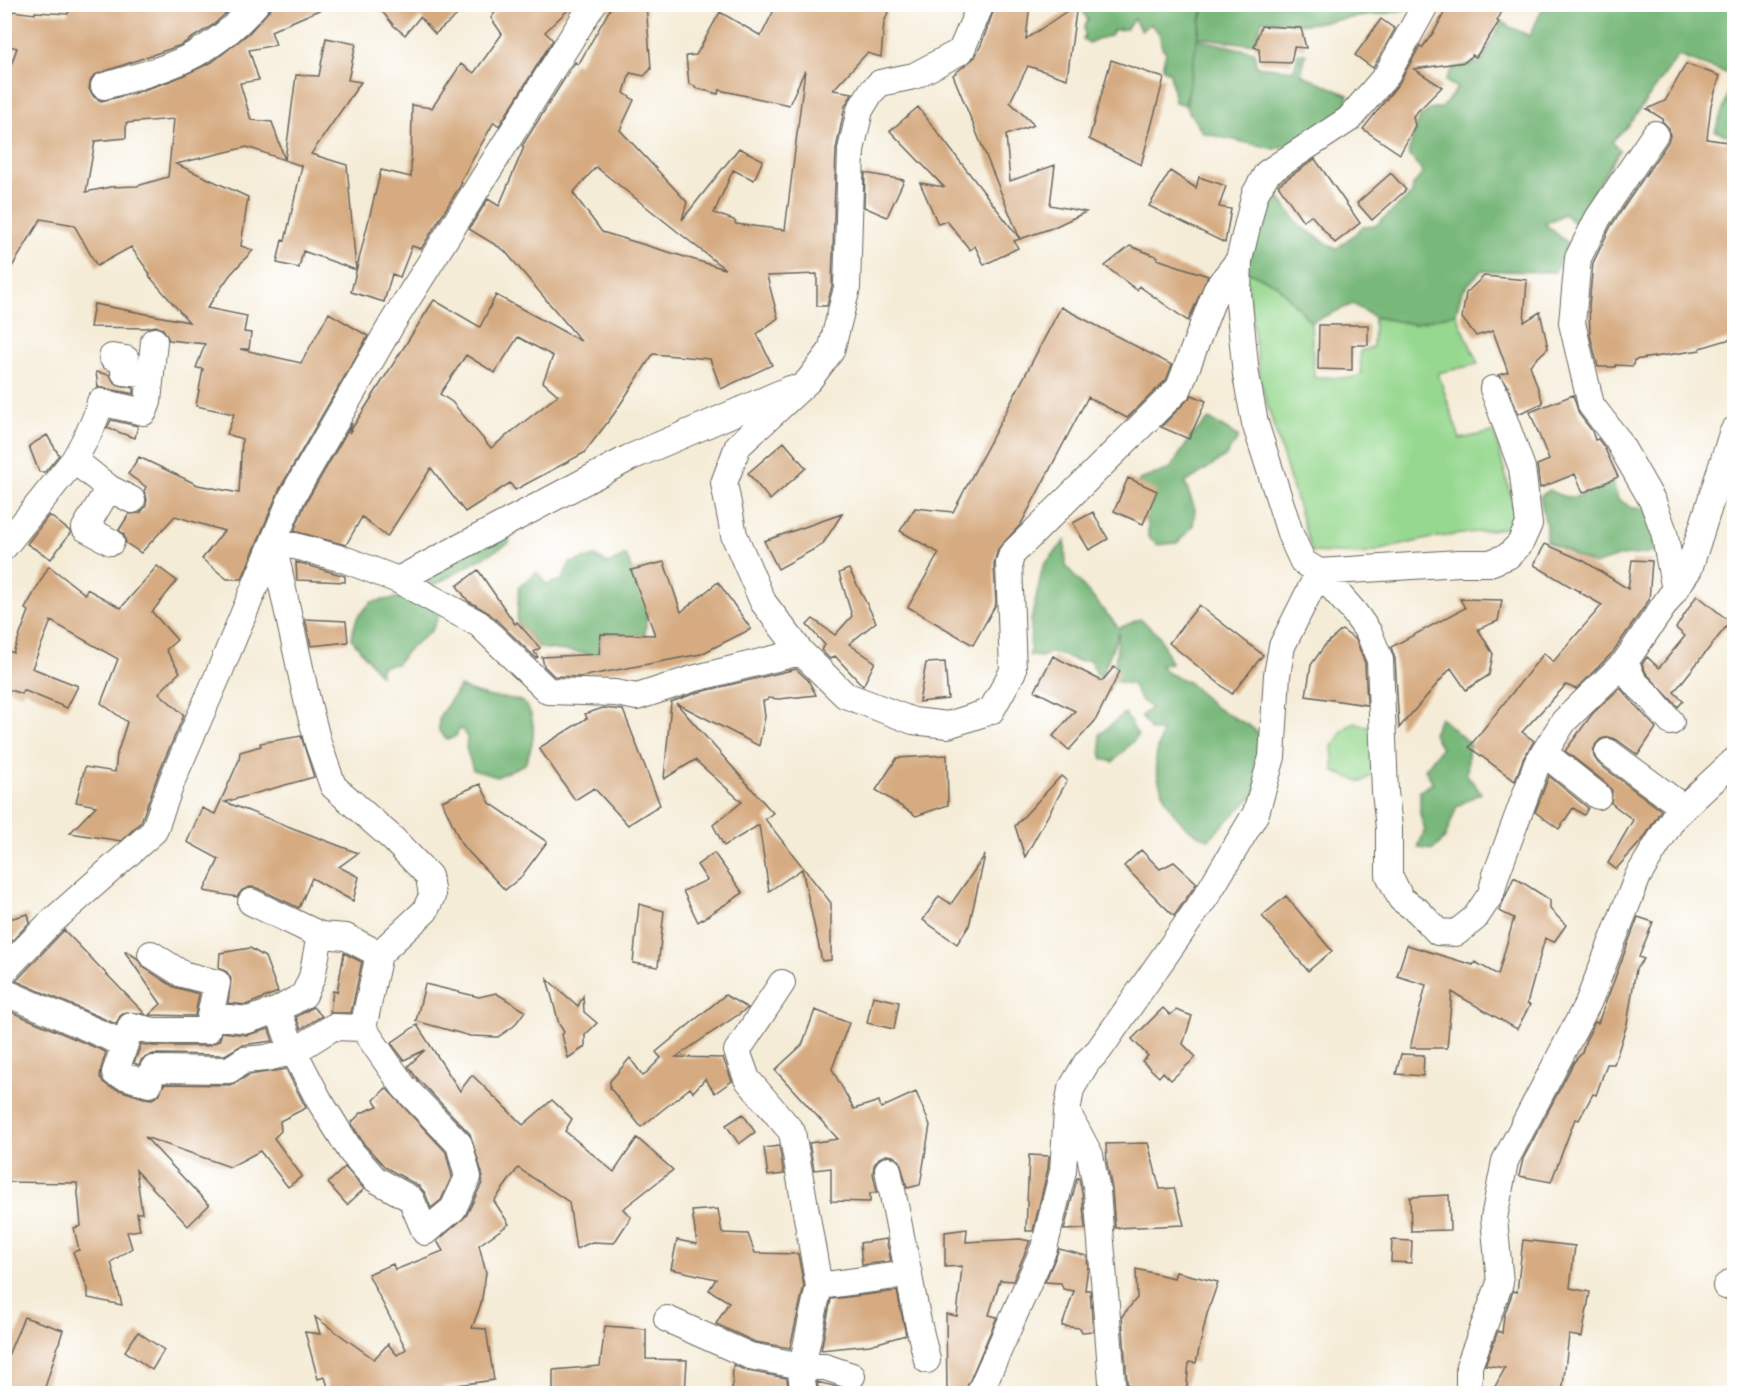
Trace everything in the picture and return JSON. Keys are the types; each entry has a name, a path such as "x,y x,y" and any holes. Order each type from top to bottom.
{"street":[{"path":"4,971 48,925 154,831 173,778 292,497 393,322 593,4"},
{"path":"981,4 962,51 914,76 880,83 870,92 860,110 851,150 847,288 831,351 809,380 738,446 724,483 734,535 763,602 801,652 845,695 913,721 948,725 991,711 1013,671 1009,563 1012,554 1179,388 1217,288 1239,260"},
{"path":"1426,4 1386,76 1349,119 1267,173 1255,194 1239,260 1238,293 1246,375 1255,423 1291,536 1304,562 1319,572 1354,612 1369,633 1380,660 1385,792 1389,828 1389,875 1401,899 1418,911 1438,932 1455,933 1475,918 1491,894 1537,764 1564,721 1625,662 1689,569 1734,430"},
{"path":"104,86 163,70 206,50 240,22 248,7"},
{"path":"1655,134 1598,218 1578,258 1572,323 1591,405 1617,439 1653,502 1664,532 1675,590"},
{"path":"4,547 74,460 90,431 100,402 144,412 148,402 154,341"},
{"path":"112,357 126,358 124,372 151,375"},
{"path":"398,580 629,458 809,380"},
{"path":"1319,572 1459,563 1490,564 1508,556 1520,544 1529,524 1522,468 1493,389"},
{"path":"74,460 109,488 132,500"},
{"path":"109,488 85,528 111,542"},
{"path":"273,544 295,546 346,560 398,580 478,624 548,691 615,693 636,697 692,679 801,652"},
{"path":"273,544 307,700 318,743 333,786 393,839 429,876 432,896 425,911 379,954 363,1028 404,1087 459,1144 468,1177 453,1209 425,1232 411,1199 375,1179 352,1153 319,1100 291,1046 278,1010"},
{"path":"979,1394 1044,1248 1064,1171 1067,1112 1071,1089 1087,1062 1098,1050 1207,895 1256,813 1272,757 1277,675 1282,646 1319,572"},
{"path":"1625,662 1634,682 1671,722"},
{"path":"1608,752 1684,808"},
{"path":"1544,753 1598,795"},
{"path":"1469,1394 1469,1366 1500,1283 1494,1218 1505,1161 1588,1003 1638,876 1674,817 1734,762"},
{"path":"251,902 320,935 346,938 379,954"},
{"path":"210,1016 248,1020 278,1010 304,994 312,977 320,935"},
{"path":"151,954 182,974 217,983 207,1031 154,1031 131,1026 116,1073 149,1084 153,1069 229,1070 244,1060 266,1058 295,1051 333,1026 363,1028"},
{"path":"782,983 737,1051 747,1079 792,1132 819,1286 801,1373 804,1394"},
{"path":"4,992 125,1044"},
{"path":"1067,1112 1090,1155 1097,1191 1113,1394"},
{"path":"888,1170 927,1360"},
{"path":"819,1286 909,1274"},
{"path":"667,1319 750,1356 802,1366 825,1367 852,1376"}],"green space":[{"path":"1083,5 1203,5 1197,39 1255,52 1256,66 1294,70 1298,53 1306,54 1301,74 1348,95 1345,112 1313,137 1274,149 1203,133 1186,107 1197,40 1185,105 1175,102 1170,73 1162,68 1166,52 1162,48 1159,33 1150,24 1141,31 1134,19 1126,29 1114,30 1110,36 1089,43 1083,39 1084,27 1088,20 1084,14"},
{"path":"1204,5 1420,5 1395,12 1307,24 1262,20 1256,42 1248,44 1198,37"},
{"path":"1544,5 1734,5 1734,76 1678,56 1630,123 1612,142 1620,150 1574,223 1564,214 1545,224 1568,243 1555,272 1481,271 1462,291 1456,313 1414,324 1374,317 1353,304 1311,322 1277,285 1245,270 1268,182 1300,226 1336,249 1363,227 1375,226 1412,194 1413,185 1423,173 1408,153 1420,117 1432,108 1442,108 1457,88 1445,81 1453,68 1480,62 1502,21 1530,36"},
{"path":"1734,79 1734,138 1715,131"},
{"path":"1245,270 1277,285 1311,322 1314,377 1351,378 1361,375 1360,351 1373,347 1374,317 1414,324 1456,313 1478,364 1438,373 1460,439 1494,432 1519,526 1432,538 1363,554 1312,552 1261,384"},
{"path":"1209,419 1239,437 1225,457 1185,483 1195,509 1193,526 1177,543 1157,545 1148,537 1148,525 1136,495 1139,480 1170,469 1193,434"},
{"path":"1613,482 1618,499 1632,508 1650,508 1658,550 1621,556 1594,565 1546,541 1546,526 1540,496 1550,490 1573,497 1597,490"},
{"path":"515,508 509,543 420,593 411,584"},
{"path":"1065,541 1066,566 1119,628 1140,619 1159,635 1171,663 1160,665 1168,673 1188,682 1216,708 1250,726 1267,741 1259,790 1209,839 1198,835 1180,821 1162,791 1158,780 1156,754 1162,731 1151,731 1141,716 1151,708 1140,699 1132,684 1113,681 1119,632 1100,680 1090,660 1079,661 1050,652 1042,657 1030,656 1031,620 1043,566"},
{"path":"626,555 647,609 645,635 601,634 599,655 540,648 517,622 519,587 537,572 546,584 562,580 570,563 595,556 608,564"},
{"path":"409,596 441,611 432,630 409,649 396,664 382,666 380,675 351,638 357,618 371,602"},
{"path":"460,686 492,697 517,700 526,706 532,719 533,736 525,764 497,777 473,770 463,729 448,740 439,731 439,717"},
{"path":"1125,713 1138,736 1113,762 1102,759 1100,734"},
{"path":"1440,717 1469,743 1467,775 1481,793 1457,806 1445,838 1433,850 1418,848 1425,829 1420,815 1420,791 1433,783 1425,769 1441,748 1433,734"},
{"path":"1355,722 1375,730 1373,774 1362,782 1334,772 1332,747 1344,729"}],"building":[{"path":"69,4 234,6 213,25 181,45 94,75 89,89 94,97 101,101 132,94 173,80 212,62 249,33 275,4 333,4 271,31 276,45 249,50 259,80 240,83 251,120 272,122 285,160 296,75 319,76 326,38 356,44 348,80 361,82 311,154 347,165 356,270 303,251 299,268 277,263 282,240 285,241 302,166 247,147 176,164 248,197 241,246 253,250 230,275 207,308 247,316 244,332 251,333 249,349 240,349 301,363 329,313 368,336 279,490 242,579 227,579 202,559 224,531 175,516 141,553 126,543 124,535 119,530 129,514 140,513 146,506 147,499 144,491 146,487 128,474 139,457 198,485 239,493 242,439 227,434 234,414 196,406 203,369 196,368 205,344 169,340 163,329 156,326 146,328 90,327 94,304 189,322 149,276 150,274 131,247 97,266 74,225 41,219 4,280 4,85 17,48 6,45 12,11 68,14","holes":["174,119 168,177 137,186 110,187 86,192 95,141 126,138 126,123"]},
{"path":"376,4 470,4 435,34 420,17 405,35 394,26"},
{"path":"501,4 574,4 545,32 553,40 499,126 494,122 460,182 462,183 421,249 412,246 400,277 392,274 384,302 351,292 381,170 411,177 412,105 432,108 461,64 474,73 502,34 491,18"},
{"path":"613,4 646,4 651,69 644,76 630,73 624,93 634,100 620,130 687,202 682,220 739,148 763,160 754,180 733,170 714,213 734,220 736,224 785,230 805,70 789,105 719,90 718,94 695,88 689,84 686,56 696,55 720,12 761,36 777,4 891,4 884,23 881,57 867,53 833,90 853,93 845,106 836,149 832,286 827,306 817,306 817,274 767,276 778,318 757,334 772,365 721,389 710,359 653,354 614,414 584,453 515,490 510,483 465,512 431,468 387,537 362,517 346,545 294,531 305,504 352,423 349,433 434,300 480,327 496,295 581,341 504,250 469,229 488,199 499,206 524,147 522,146 575,62 578,65","holes":["596,167 678,232 725,269 602,232 573,193","518,337 553,356 543,382 558,395 491,448 452,402 440,394 466,355 495,373"]},
{"path":"996,4 1030,4 1026,39 1077,4 1067,79 1028,66 1010,102 1034,125 1006,135 1010,181 1055,165 1050,205 1086,212 1052,228 1020,239 953,75 975,57"},
{"path":"1449,4 1506,4 1497,21 1499,22 1476,57 1472,55 1465,62 1414,69 1442,87 1413,116 1415,126 1400,154 1363,129 1399,83 1420,46 1422,48 1435,30"},
{"path":"1381,19 1395,29 1373,68 1355,55"},
{"path":"1261,26 1301,28 1306,48 1294,47 1291,63 1260,62 1259,49 1254,47"},
{"path":"1111,60 1164,78 1141,165 1089,139"},
{"path":"1686,64 1720,76 1711,105 1707,139 1734,143 1730,178 1734,179 1734,338 1700,348 1700,350 1634,360 1633,366 1598,367 1590,335 1589,306 1593,263 1611,226 1668,142 1669,128 1662,121 1663,119 1647,109 1665,101"},
{"path":"918,107 1020,239 1014,241 1018,248 984,265 975,246 970,250 947,221 938,224 920,183 944,187 890,131"},
{"path":"1315,159 1360,223 1335,243 1311,215 1303,221 1278,185"},
{"path":"1170,171 1196,188 1199,177 1226,186 1219,207 1231,209 1225,243 1149,206"},
{"path":"865,173 904,180 887,217 864,207"},
{"path":"1391,173 1406,190 1372,220 1357,203"},
{"path":"1130,246 1158,257 1157,259 1208,276 1188,321 1139,286 1137,290 1105,266"},
{"path":"1484,276 1527,280 1524,322 1540,312 1548,348 1530,365 1543,403 1518,414 1507,384 1498,375 1508,372 1493,331 1476,336 1462,318 1466,293"},
{"path":"1061,307 1172,365 1166,380 1127,418 1088,397 1021,524 998,549 994,564 996,604 973,645 908,607 939,553 900,531 915,508 953,512"},
{"path":"1319,325 1368,325 1368,345 1352,345 1352,370 1318,369"},
{"path":"96,372 110,375 115,384 134,388 134,394 98,387"},
{"path":"1192,395 1206,401 1189,439 1161,427"},
{"path":"1573,395 1579,414 1592,431 1595,440 1598,439 1604,447 1618,477 1583,493 1575,474 1540,488 1537,465 1549,460 1530,412"},
{"path":"111,420 138,426 135,438 107,428"},
{"path":"47,435 59,455 45,472 39,472 29,446"},
{"path":"784,442 806,468 770,500 748,473"},
{"path":"1128,478 1157,491 1143,524 1114,511"},
{"path":"1093,512 1108,539 1089,550 1073,523"},
{"path":"842,514 822,545 778,569 764,541"},
{"path":"49,515 71,532 51,559 27,544"},
{"path":"1545,544 1584,561 1628,589 1632,560 1652,561 1649,600 1613,652 1576,689 1566,685 1522,732 1534,741 1523,759 1515,781 1469,747 1544,653 1553,662 1602,605 1579,592 1581,590 1578,591 1534,565"},
{"path":"296,562 345,576 345,582 297,580"},
{"path":"664,562 681,612 718,582 751,629 701,654 580,677 554,676 544,666 542,657 599,654 601,634 655,635 631,570"},
{"path":"49,566 85,594 87,589 121,608 157,566 177,581 152,612 177,640 166,650 180,672 159,693 184,715 159,772 141,822 121,841 70,833 96,806 76,802 85,767 115,772 117,754 127,722 101,703 118,659 51,621 32,668 78,686 67,708 23,690 22,694 4,688 4,649 13,653 29,611 25,609"},
{"path":"849,569 876,622 849,644 875,662 863,686 835,656 830,659 821,650 825,645 807,625 813,619 835,635 852,616 839,573"},
{"path":"478,570 515,624 517,622 540,648 534,652 538,657 536,658 489,613 468,601 457,586"},
{"path":"1697,595 1730,622 1674,692 1683,701 1678,707 1646,673 1642,664 1647,657 1659,668 1685,636 1676,628"},
{"path":"1460,599 1502,600 1498,621 1478,629 1493,654 1489,675 1466,690 1451,668 1399,728 1395,659 1391,647 1465,608"},
{"path":"1199,605 1263,655 1232,694 1169,643"},
{"path":"305,619 346,621 348,642 311,646"},
{"path":"1342,630 1356,640 1365,663 1367,705 1306,696 1311,665 1325,645"},
{"path":"1053,656 1102,681 1114,667 1120,671 1095,721 1069,750 1053,736 1075,711 1035,691"},
{"path":"945,662 948,699 919,702 926,663"},
{"path":"796,669 808,680 816,695 768,698 763,701 765,717 759,746 676,703 773,813 765,819 831,903 831,960 822,961 802,869 769,891 759,825 724,846 713,825 742,802 695,760 664,779 671,702 696,693"},
{"path":"1620,688 1656,728 1638,755 1609,737 1601,739 1596,744 1593,751 1594,757 1599,764 1661,810 1644,838 1616,869 1608,863 1633,820 1611,803 1612,791 1607,784 1565,751 1593,713"},
{"path":"603,708 623,710 660,805 628,825 594,788 575,800 539,748 587,718 585,714"},
{"path":"301,736 314,777 225,802 358,853 339,867 359,877 353,901 312,878 299,908 257,888 250,887 242,890 237,897 204,891 219,859 187,842 202,808 215,814 239,760 240,752 261,746 260,743"},
{"path":"947,755 948,805 916,816 876,790 897,758"},
{"path":"1061,776 1067,781 1025,857 1015,826"},
{"path":"1549,776 1588,808 1584,815 1573,808 1559,829 1535,812"},
{"path":"480,784 490,803 547,842 521,877 505,890 462,845 442,801"},
{"path":"1141,850 1160,869 1174,862 1197,883 1174,916 1124,866"},
{"path":"714,853 743,893 698,922 683,891 707,880 697,865"},
{"path":"985,855 969,926 957,944 923,920 939,896 951,904"},
{"path":"1514,877 1550,900 1550,909 1566,925 1554,942 1545,938 1527,1004 1530,1005 1517,1029 1452,992 1447,1048 1410,1048 1426,985 1397,976 1407,945 1473,965 1475,962 1498,975 1514,918 1499,911"},
{"path":"1286,896 1332,951 1308,971 1262,916"},
{"path":"639,904 664,911 658,967 633,963"},
{"path":"28,914 30,922 11,942 5,920"},
{"path":"1638,917 1653,922 1639,957 1644,959 1636,969 1627,1024 1614,1064 1607,1064 1596,1095 1593,1094 1579,1120 1575,1119 1551,1182 1519,1176 1523,1159 1574,1062 1582,1053 1595,1022 1598,1023"},
{"path":"64,930 145,1014 126,1012 120,1016 116,1024 16,981"},
{"path":"250,948 265,957 278,992 246,1005 228,1003 231,979 227,972 219,968 220,953"},
{"path":"126,951 137,958 143,967 174,987 199,994 195,1016 149,1015 161,1004"},
{"path":"344,953 362,962 351,1013 330,1013 333,991 337,992"},
{"path":"547,979 578,1006 583,996 584,1012 597,1023 585,1035 585,1047 568,1058 562,1035 564,1032 559,1024"},
{"path":"425,984 479,997 496,993 525,1011 514,1026 498,1037 470,1036 416,1021"},
{"path":"725,995 748,1008 676,1057 723,1058 732,1081 715,1093 705,1079 693,1092 690,1088 641,1127 610,1088 610,1081 630,1058 643,1076 661,1058 656,1052"},
{"path":"873,996 899,1002 894,1029 867,1023"},
{"path":"313,1007 322,1016 301,1029 296,1017"},
{"path":"1163,1008 1170,1015 1176,1010 1192,1016 1183,1044 1196,1057 1171,1080 1163,1072 1159,1077 1142,1061 1148,1056 1132,1039"},
{"path":"815,1010 849,1023 832,1069 854,1109 879,1101 881,1108 916,1092 930,1125 920,1185 907,1188 900,1161 893,1156 886,1155 879,1158 874,1165 873,1173 877,1192 870,1193 870,1202 831,1201 831,1168 814,1170 809,1143 838,1139 775,1070 802,1045"},
{"path":"9,1011 106,1052 100,1077 103,1082 110,1087 144,1098 152,1099 159,1095 164,1084 229,1085 249,1075 286,1069 306,1108 280,1121 281,1131 274,1138 302,1176 288,1187 260,1151 230,1167 145,1137 209,1205 188,1226 136,1170 142,1213 137,1213 140,1230 127,1232 132,1248 111,1262 122,1305 88,1298 88,1289 73,1252 79,1250 74,1228 81,1226 77,1183 4,1182 4,1020"},
{"path":"417,1025 460,1091 472,1075 523,1125 552,1100 572,1119 565,1131 614,1172 637,1138 673,1170 623,1209 631,1217 614,1243 592,1242 576,1249 569,1202 518,1168 494,1201 509,1224 479,1245 486,1273 481,1304 472,1328 486,1329 494,1380 443,1387 445,1394 330,1394 325,1377 318,1379 305,1332 320,1334 315,1317 374,1359 388,1344 397,1355 406,1349 368,1274 393,1264 395,1270 443,1251 437,1241 466,1216 482,1183 482,1173 470,1134 408,1066 425,1050 404,1060 391,1043"},
{"path":"269,1029 273,1041 242,1045 225,1055 153,1054 142,1059 139,1065 134,1063 141,1044 207,1046 219,1041 222,1032 247,1035"},
{"path":"1401,1054 1424,1055 1423,1076 1396,1074"},
{"path":"386,1088 446,1152 452,1176 441,1200 431,1208 425,1193 419,1186 385,1167 364,1144 351,1123 361,1113 378,1106 374,1100"},
{"path":"743,1114 755,1132 739,1144 726,1125"},
{"path":"1148,1143 1160,1189 1174,1188 1184,1225 1115,1228 1106,1144"},
{"path":"779,1146 784,1174 768,1176 764,1148"},
{"path":"1029,1155 1049,1156 1033,1231 1026,1231"},
{"path":"345,1167 364,1189 347,1205 328,1183"},
{"path":"1077,1178 1079,1178 1082,1193 1085,1229 1064,1230"},
{"path":"1449,1195 1450,1230 1411,1231 1410,1197"},
{"path":"718,1209 722,1233 748,1234 755,1253 798,1254 804,1286 790,1348 755,1342 716,1324 729,1302 709,1290 716,1279 671,1269 677,1240 697,1244 692,1211"},
{"path":"967,1229 966,1242 1020,1239 1030,1241 1013,1281 1000,1280 989,1315 997,1317 964,1394 947,1394 946,1314 957,1316 962,1266 945,1267 945,1232"},
{"path":"886,1239 891,1261 862,1265 860,1243"},
{"path":"1392,1240 1412,1241 1411,1263 1391,1262"},
{"path":"1523,1240 1575,1246 1570,1288 1590,1292 1582,1337 1569,1335 1562,1394 1491,1394 1505,1368 1485,1365 1498,1331 1502,1333 1504,1316 1513,1291 1517,1292"},
{"path":"1059,1249 1087,1256 1085,1290 1090,1290 1093,1331 1082,1332 1080,1328 1062,1326 1074,1291 1063,1289 1061,1283 1045,1282"},
{"path":"1136,1269 1174,1278 1176,1272 1218,1282 1207,1314 1196,1363 1189,1362 1186,1394 1128,1394 1122,1316 1137,1298"},
{"path":"897,1291 906,1335 870,1345 821,1350 831,1299"},
{"path":"24,1317 63,1330 43,1394 4,1394 4,1365"},
{"path":"605,1326 646,1329 646,1359 687,1360 685,1394 610,1387 609,1394 553,1394 553,1370 600,1366"},
{"path":"138,1332 164,1350 152,1370 125,1351"},
{"path":"733,1365 747,1371 787,1378 789,1394 732,1394"},
{"path":"817,1382 838,1387 838,1394 819,1394"}]}
